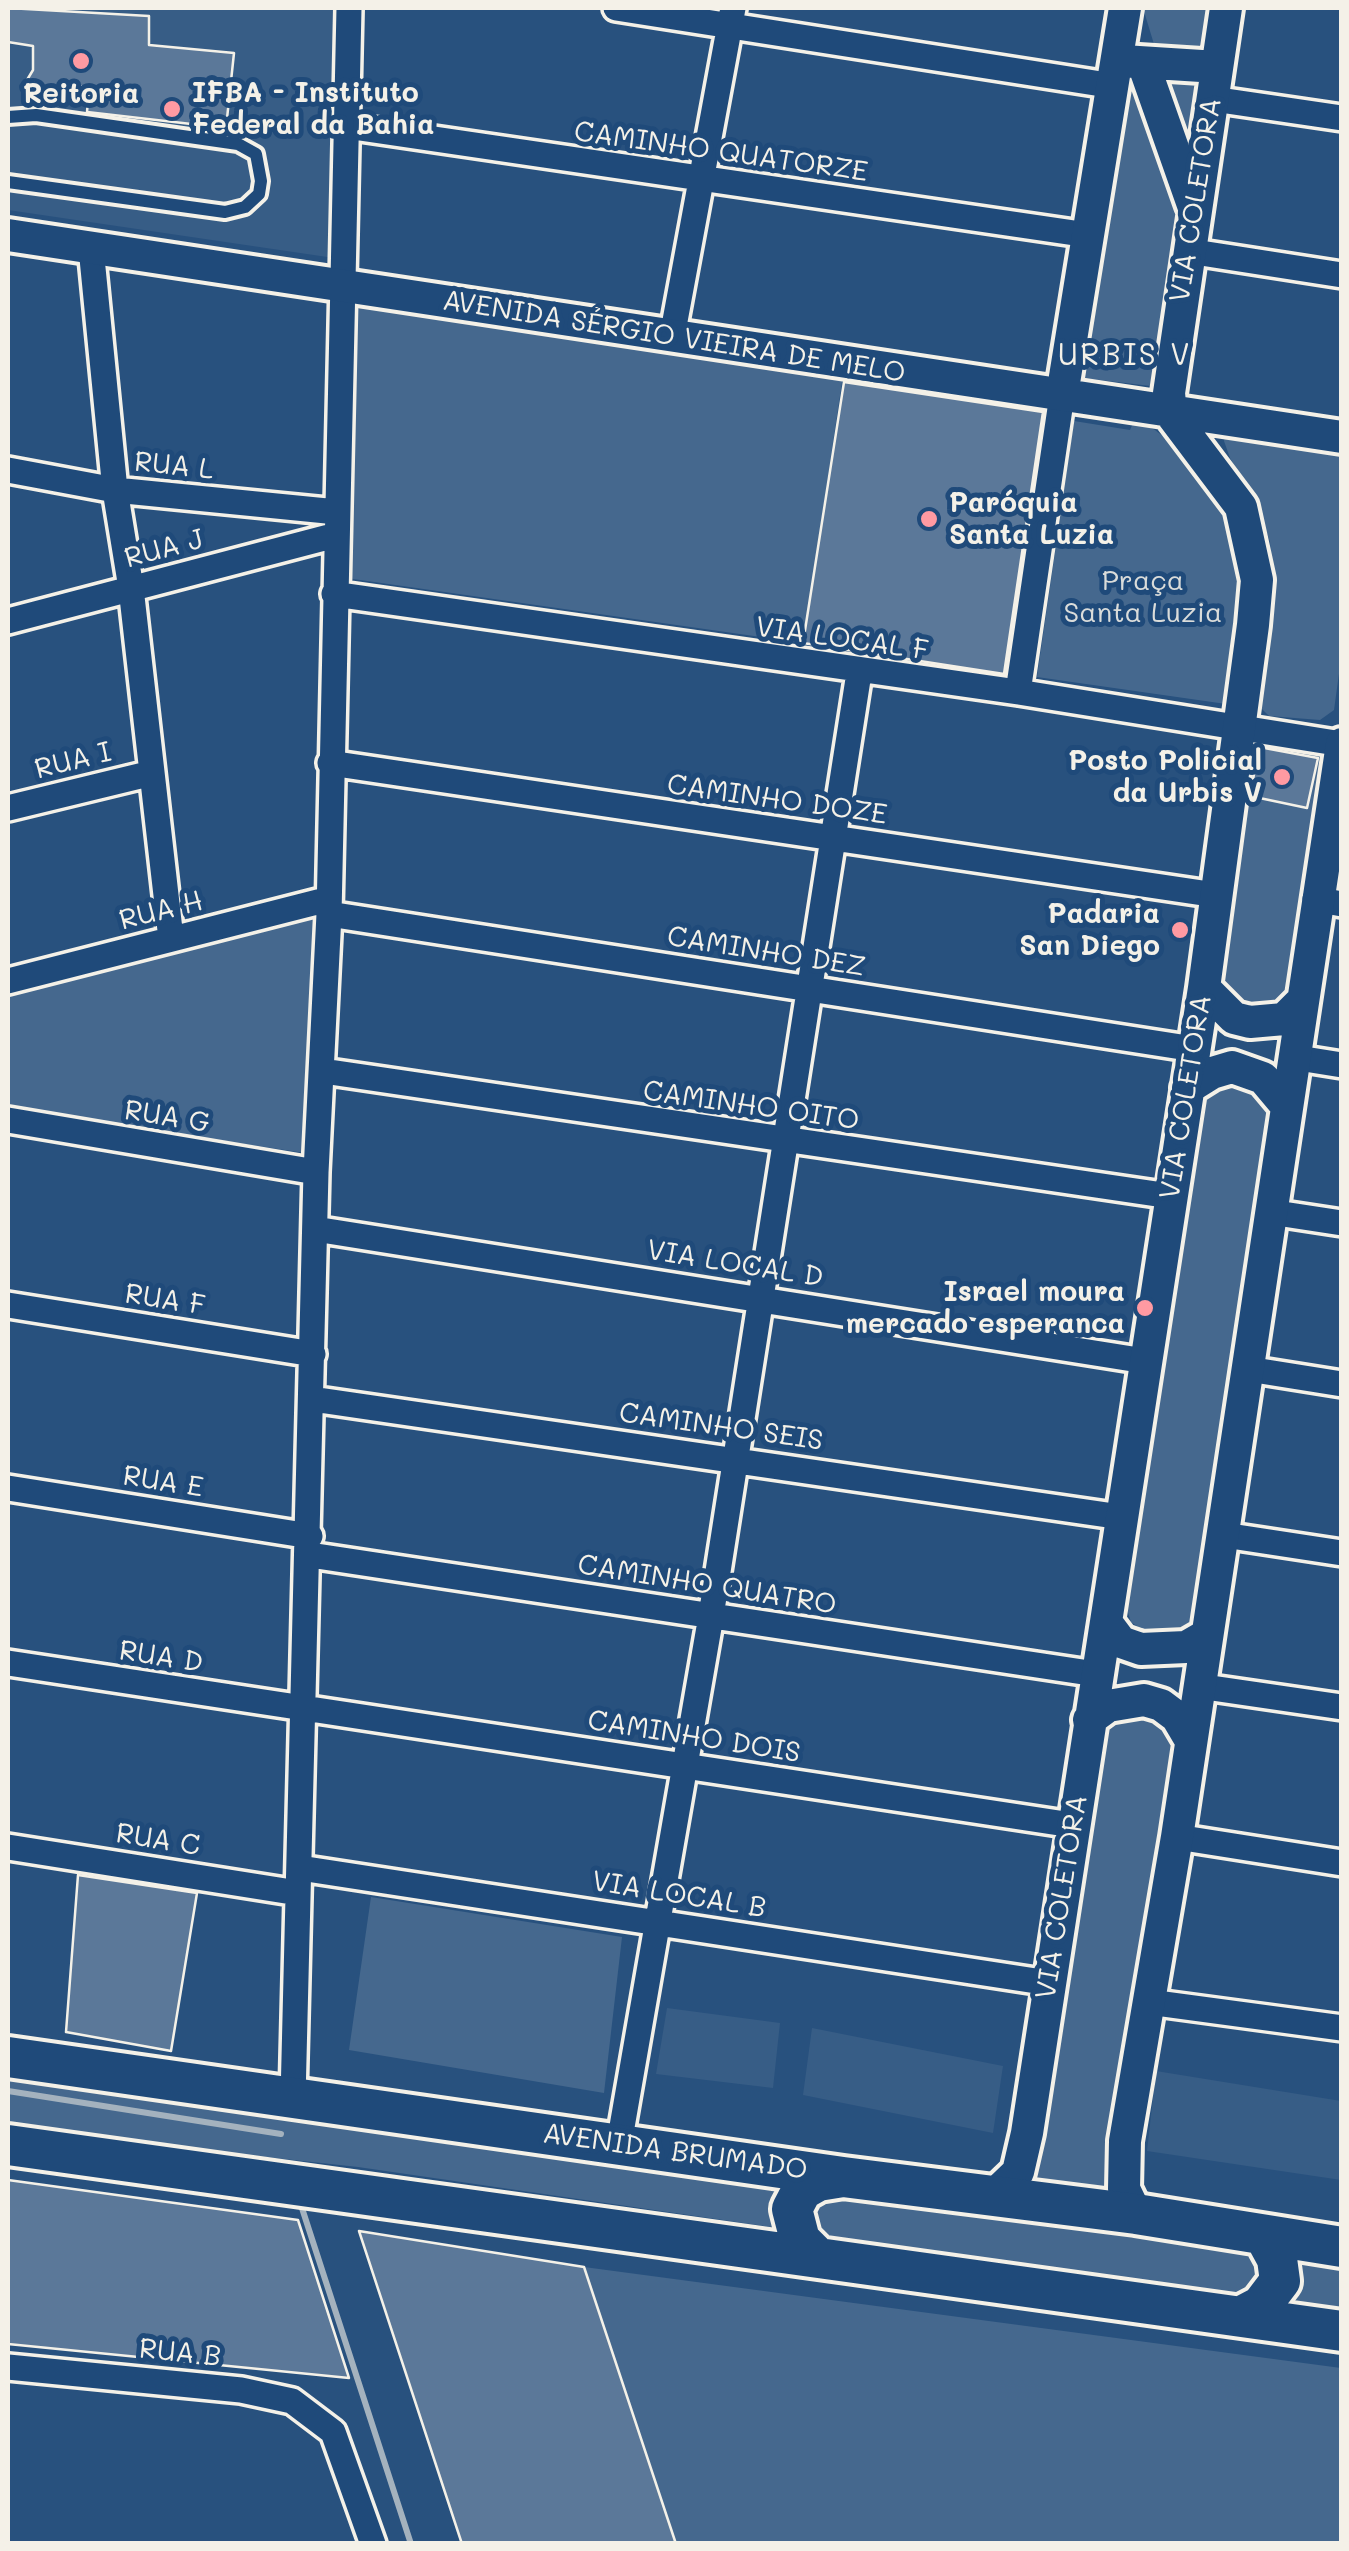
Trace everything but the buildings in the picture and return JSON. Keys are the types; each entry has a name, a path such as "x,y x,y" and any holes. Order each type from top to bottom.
{"main road":[{"name":"AVENIDA BRUMADO","path":"8,2057 992,2198 1136,2214 1342,2247"},
{"path":"8,2145 815,2255 1342,2332"},
{"path":"815,2255 800,2240 792,2209 802,2190 818,2181 843,2177"},
{"path":"1242,2316 1261,2306 1280,2282 1278,2260 1265,2237"}],"street":[{"path":"293,2098 306,1710 316,1172 329,906 348,8"},
{"path":"616,8 732,15 1215,83 1342,118"},
{"path":"1018,692 1088,235 1125,70 1125,8"},
{"name":"VIA COLETORA","path":"992,2198 1018,2172 1023,2153 1204,988 1257,580 1252,542 1241,507 1197,442 1172,414 1170,370 1226,8"},
{"path":"672,338 732,15"},
{"path":"1125,70 1195,210"},
{"name":"CAMINHO QUATORZE","path":"346,126 1088,235"},
{"name":"AVENIDA SÉRGIO VIEIRA DE MELO","path":"8,235 1342,437"},
{"path":"91,248 115,490 131,588 171,939"},
{"path":"1188,251 1342,274"},
{"name":"RUA L","path":"8,470 336,524"},
{"name":"RUA J","path":"8,620 131,588 336,524"},
{"name":"VIA LOCAL F","path":"334,594 1018,692 1342,744"},
{"path":"619,2144 712,1616 859,672"},
{"path":"1136,2214 1124,2190 1125,2141 1224,1536 1300,1004 1328,902 1342,744"},
{"name":"CAMINHO DOZE","path":"330,763 1216,895"},
{"name":"RUA I","path":"8,808 152,773"},
{"name":"RUA H","path":"8,981 171,939 329,906"},
{"name":"CAMINHO DEZ","path":"329,906 808,989 1194,1048"},
{"path":"1204,988 1234,1018 1250,1022 1284,1019 1300,1004"},
{"path":"1292,1057 1342,1065"},
{"path":"1188,1088 1212,1073 1232,1067 1263,1078 1284,1104"},
{"name":"CAMINHO OITO","path":"322,1071 1170,1196"},
{"name":"RUA G","path":"8,1120 316,1172"},
{"path":"1270,1212 1342,1224"},
{"name":"VIA LOCAL D","path":"315,1229 1145,1361"},
{"name":"RUA F","path":"8,1305 313,1354"},
{"path":"1248,1369 1342,1384"},
{"name":"CAMINHO SEIS","path":"312,1399 1122,1517"},
{"name":"RUA E","path":"8,1488 310,1545"},
{"path":"1224,1536 1342,1553"},
{"name":"CAMINHO QUATRO","path":"310,1545 712,1616 1096,1674"},
{"path":"1106,1622 1121,1642 1141,1648 1186,1647 1205,1636"},
{"name":"RUA D","path":"8,1663 306,1710"},
{"path":"1198,1686 1342,1707"},
{"path":"1089,1720 1108,1706 1144,1700 1162,1705 1177,1717 1190,1739"},
{"name":"CAMINHO DOIS","path":"306,1710 1072,1825"},
{"path":"1177,1837 1342,1863"},
{"name":"RUA C","path":"8,1847 299,1881"},
{"name":"VIA LOCAL B","path":"299,1881 658,1921 1049,1983"},
{"path":"1148,2002 1342,2028"},
{"name":"RUA B","path":"8,2367 292,2400 333,2432 372,2544"}],"lane":[{"path":"8,117 36,115 238,144 256,154 262,181 259,194 244,207 226,212 8,182"}],"shaded area":[{"name":"IFBA - Instituto Federal da Bahia","path":"8,8 338,8 334,258 8,210"},
{"path":"667,2008 780,2023 773,2088 656,2074"},
{"path":"812,2028 1003,2066 993,2133 803,2095"},
{"path":"1156,2071 1341,2101 1341,2180 1147,2151"}],"green space":[{"path":"1143,8 1216,8 1191,166"},
{"path":"1131,72 1179,214 1159,387 1083,378"},
{"path":"354,292 844,369 803,643 346,578"},
{"name":"Praça Santa Luzia","path":"1074,421 1130,430 1134,421 1155,430 1180,449 1219,504 1238,556 1236,641 1226,704 1037,677"},
{"path":"1227,429 1341,440 1341,659 1334,710 1320,720 1269,716 1258,705 1255,686 1273,588 1270,542 1258,507 1230,458 1224,441"},
{"path":"1262,738 1327,754 1289,994 1278,1005 1251,1006 1231,994 1220,978 1252,744"},
{"path":"322,907 312,1154 8,1109 8,989"},
{"path":"1242,1077 1276,1115 1196,1618 1182,1634 1163,1635 1144,1631 1131,1622 1122,1594 1205,1084"},
{"path":"1153,1711 1180,1737 1125,2200 1013,2184 1100,1727 1114,1716"},
{"path":"371,1897 622,1937 604,2093 349,2050"},
{"path":"8,2062 790,2174 777,2192 778,2228 358,2167 8,2129"},
{"path":"814,2191 1232,2234 1267,2266 1250,2295 1232,2297 817,2234 807,2197"},
{"path":"1341,2254 1341,2313 1279,2304 1296,2258"},
{"path":"584,2267 1341,2368 1341,2543 676,2543"}],"waterway":[{"path":"8,2091 281,2134"},
{"path":"300,2202 411,2544"}],"place":[{"name":"Reitoria","path":"81,61"},
{"name":"IFBA - Instituto Federal da Bahia","path":"172,109"},
{"name":"Paróquia Santa Luzia","path":"929,519"},
{"name":"Posto Policial da Urbis V","path":"1282,777"},
{"name":"Padaria San Diego","path":"1180,930"},
{"name":"Israel moura mercado esperanca","path":"1145,1308"}],"district":[{"name":"URBIS V","path":"1125,356"}]}
